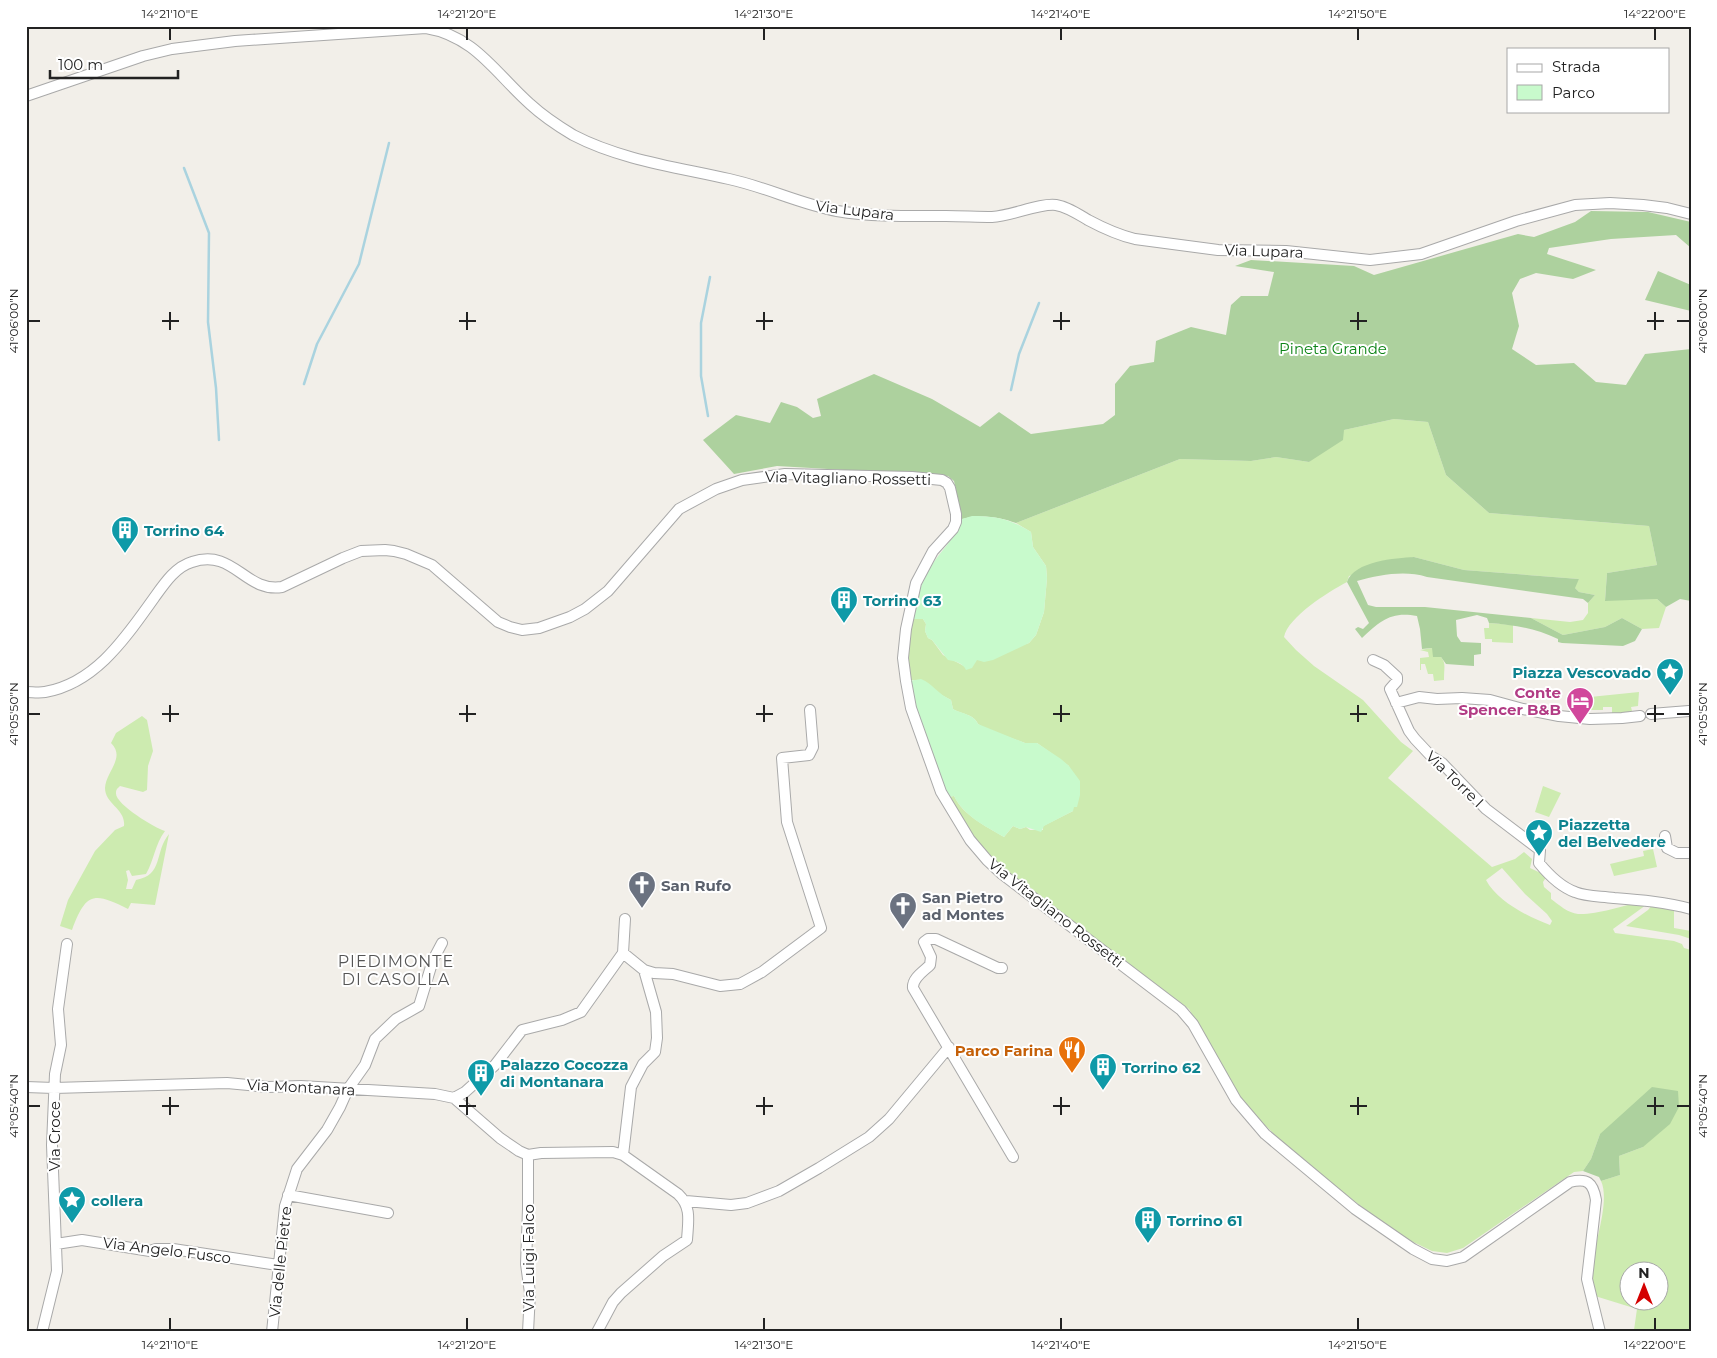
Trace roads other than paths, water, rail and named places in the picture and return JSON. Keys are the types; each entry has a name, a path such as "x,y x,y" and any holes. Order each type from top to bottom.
{"street":[{"name":"Via Lupara","path":"26,96 142,56 172,49 235,41 426,28 448,34 472,48 486,59 529,104 553,123 598,147 643,160 739,181 807,204 838,211 895,216 992,217 1054,205 1072,210 1105,229 1135,239 1218,250 1286,252 1370,260 1421,254 1516,221 1575,205 1610,203 1642,205 1667,208 1691,214"},
{"name":"Via Vitagliano Rossetti","path":"26,692 45,692 74,683 97,667 126,637 164,584 177,570 192,562 204,559 225,562 257,584 273,588 282,587 361,551 394,551 432,565 498,622 510,627 531,630 570,617 594,602 608,591 679,509 697,498 731,483 754,477 785,474 912,477 942,480 950,488 956,522 953,529 933,551 916,584 906,629 903,658 911,708 941,792 970,840 1002,874 1181,1010 1193,1024 1236,1100 1266,1134 1355,1209 1413,1249 1432,1259 1447,1261 1463,1257 1570,1182 1585,1181 1591,1184 1595,1191 1596,1200 1587,1279 1600,1332"},
{"path":"1373,660 1384,665 1397,677 1397,681 1390,688 1396,703 1422,696 1436,699 1462,698 1490,700 1523,709 1590,719 1640,716"},
{"name":"Via Torre I","path":"1396,703 1410,731 1431,756 1442,763 1486,809 1540,850 1539,863 1567,888 1577,893 1659,902 1691,910"},
{"path":"623,953 644,970 654,973 673,974 720,986 733,985 740,984 762,972 820,928 786,822 782,758 809,755 813,747 810,710"},
{"path":"1651,714 1689,711"},
{"path":"1665,836 1668,848 1671,851 1691,853"},
{"path":"597,1332 613,1302 621,1293 663,1256 687,1240 689,1212 686,1201 622,1155 613,1152 541,1153 528,1155 500,1138 454,1098 465,1092 495,1065 522,1030 562,1020 581,1012 623,953 625,919"},
{"path":"1002,968 998,968 936,939 928,939 924,942 932,961 912,984 1013,1157"},
{"name":"Via delle Pietre","path":"272,1332 285,1206 298,1169 327,1130 348,1089 365,1066 375,1039 396,1019 420,1006 433,960 442,943"},
{"name":"Via Croce","path":"42,1332 57,1270 52,1145 55,1074 61,1044 58,1009 67,944"},
{"path":"622,1155 631,1087 642,1064 655,1052 658,1038 656,1012 644,970"},
{"path":"686,1201 731,1205 747,1203 779,1191 869,1137 888,1119 949,1047"},
{"name":"Via Montanara","path":"26,1087 54,1088 227,1083 268,1087 301,1086 435,1094 454,1098"},
{"name":"Via Luigi Falco","path":"528,1155 526,1264 530,1293 528,1332"},
{"path":"288,1195 388,1213"},
{"name":"Via Angelo Fusco","path":"56,1244 82,1240 150,1252 156,1249 173,1249 278,1265"}],"waterway":[{"path":"304,384 317,344 359,264 389,143"},
{"path":"184,168 209,233 208,322 216,388 219,440"},
{"path":"708,416 701,376 701,323 710,277"},
{"path":"1011,390 1019,354 1039,303"}],"place":[{"name":"Torrino 64","path":"125,554"},
{"name":"Torrino 63","path":"844,624"},
{"name":"Piazza Vescovado","path":"1670,696"},
{"name":"Conte Spencer B&B","path":"1580,725"},
{"name":"Piazzetta del Belvedere","path":"1539,857"},
{"name":"San Rufo","path":"642,909"},
{"name":"San Pietro ad Montes","path":"903,930"},
{"name":"Parco Farina","path":"1072,1074"},
{"name":"Torrino 62","path":"1103,1091"},
{"name":"Palazzo Cocozza di Montanara","path":"481,1097"},
{"name":"collera","path":"72,1224"},
{"name":"Torrino 61","path":"1148,1244"}],"district":[{"name":"PIEDIMONTE DI CASOLLA","path":"396,970"}],"park label":[{"name":"Pineta Grande","path":"1333,348"}]}
